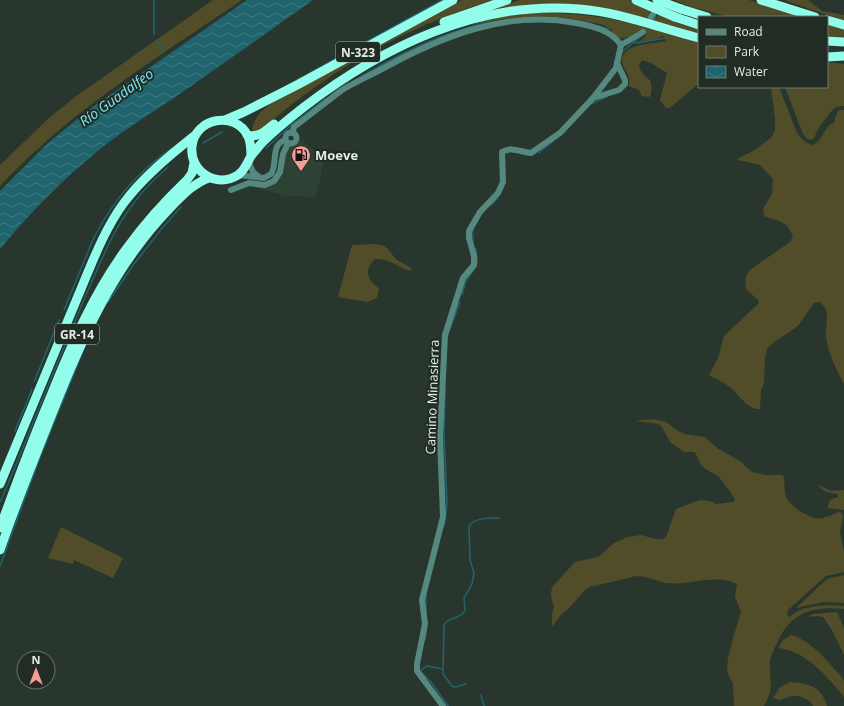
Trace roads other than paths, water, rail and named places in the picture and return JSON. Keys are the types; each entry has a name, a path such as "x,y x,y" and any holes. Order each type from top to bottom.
{"highway":[{"name":"N-323","path":"224,120 262,103 453,0"},
{"path":"0,484 101,242 124,203 158,166 174,154 208,123 216,120 224,120 234,123 244,131 256,136 262,134 322,87 364,61 394,45 440,24 507,0"},
{"path":"636,0 675,17 698,25"},
{"path":"657,0 704,16"},
{"path":"762,0 812,16"},
{"path":"174,154 182,151 193,159 201,172 209,178 219,180 229,179 238,175 278,128 330,88 355,72 414,41 444,28 474,18 500,12 554,8 580,9 634,20 698,38"},
{"path":"828,20 844,25"},
{"path":"828,41 844,42"},
{"path":"828,54 844,56"},
{"path":"828,57 844,56"},
{"name":"N-323","path":"244,131 244,117 262,103"},
{"path":"244,131 251,144 250,160"},
{"path":"193,159 192,145 194,136"},
{"name":"GR-14","path":"0,528 28,452 83,320 99,290 127,248 148,220 192,173 193,159"},
{"name":"GR-14","path":"0,550 58,397 103,298 134,251 162,216 197,182 209,178"}],"street":[{"path":"651,17 662,0"},
{"path":"292,133 294,127 343,90 398,60 450,36 476,28 502,22 547,19 601,29 617,39 620,45 642,32"},
{"name":"Camino Minasierra","path":"443,706 417,671 417,664 425,624 422,600 423,594 443,517 440,437 445,335 463,278 474,265 474,256 469,231 480,212 498,193 503,182 502,152 505,150 516,150 531,154 560,133 593,98 616,68 620,45"},
{"path":"593,98 619,90 625,84 625,80 617,63"},
{"path":"230,190 249,183 264,185 274,181 280,172 287,142 287,134 292,133"},
{"path":"238,175 264,178 271,174 275,166 278,144 283,140 292,144 296,140 296,136 292,133"},
{"path":"250,160 253,172 260,178"}],"water":[{"name":"Río Guadalfeo","path":"247,0 313,0 265,35 109,142 72,173 47,197 0,249 0,191 49,142 90,109"}],"waterway":[{"path":"154,0 154,34"},
{"path":"288,85 442,0"},
{"name":"Camino Minasierra","path":"653,21 656,16"},
{"path":"362,76 392,59 440,37 491,22"},
{"path":"599,26 609,29"},
{"path":"621,54 644,34"},
{"path":"633,42 638,43 665,38"},
{"path":"157,40 163,52"},
{"path":"591,104 606,97"},
{"path":"266,148 292,124 325,99"},
{"path":"203,143 222,132"},
{"path":"539,153 553,141"},
{"path":"64,310 93,240 103,221 129,186 149,166 172,148"},
{"path":"0,502 80,309 115,232 137,198 168,167"},
{"path":"491,205 498,198"},
{"path":"108,302 134,264 181,207"},
{"path":"473,229 473,241"},
{"path":"476,249 477,264"},
{"path":"462,295 466,281 475,268"},
{"path":"448,334 460,302"},
{"path":"34,382 59,320"},
{"path":"0,566 40,457 85,346"},
{"path":"445,388 444,436 447,502 446,515"},
{"path":"15,431 32,389"},
{"path":"466,684 456,687 452,686 443,674 444,625 448,620 459,616 465,611 464,598 472,584 474,573 470,560 469,526 475,521 488,518 500,518"},
{"path":"443,528 445,522"},
{"path":"426,596 426,612"},
{"path":"425,639 426,631"},
{"path":"420,671 427,666 443,669"},
{"path":"421,672 431,682 448,706"},
{"path":"481,695 484,706"}],"place":[{"name":"Moeve","path":"301,172"}]}
